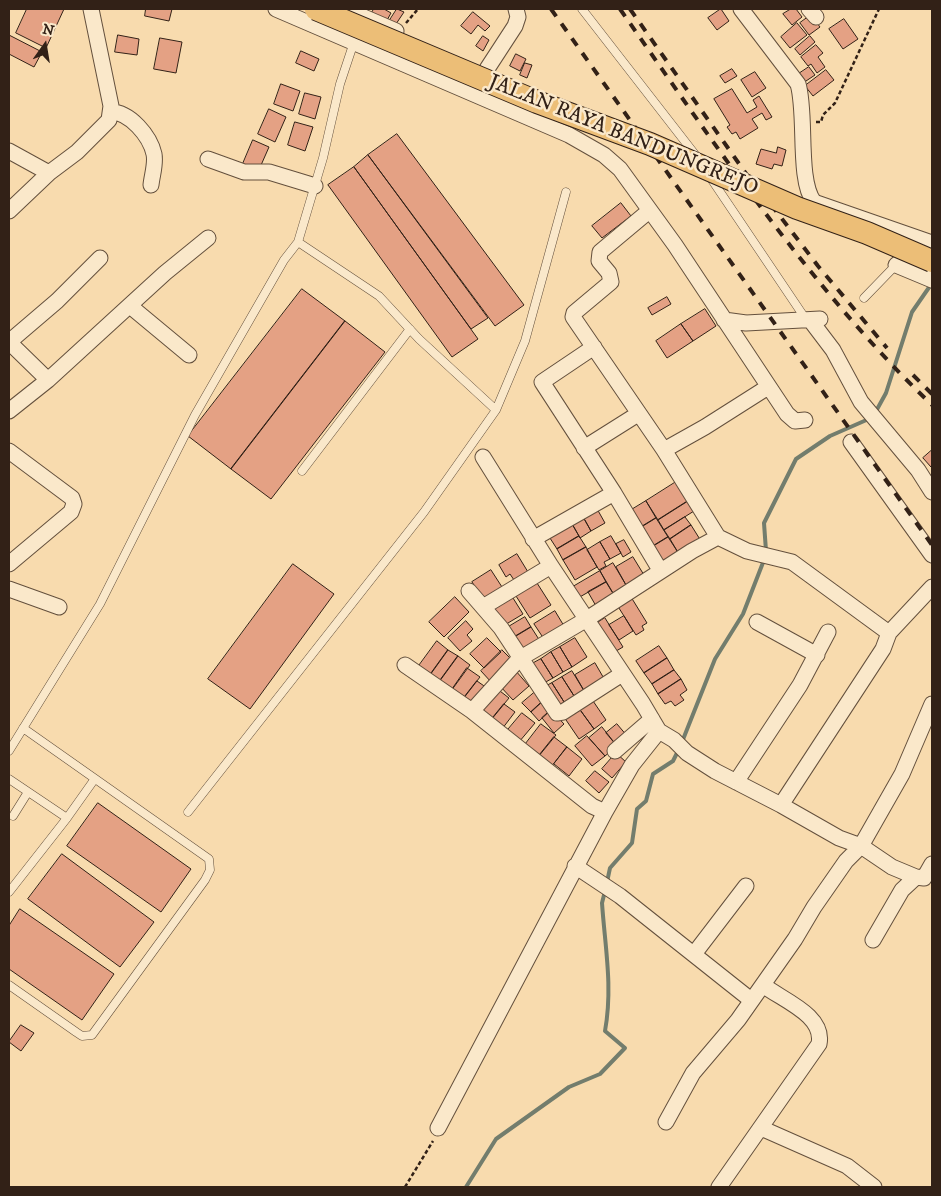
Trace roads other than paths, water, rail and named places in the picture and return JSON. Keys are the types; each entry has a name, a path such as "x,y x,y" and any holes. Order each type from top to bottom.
{"main road":[{"name":"JALAN RAYA BANDUNGREJO","path":"316,9 527,98 650,144 797,208 867,233 930,248"}],"street":[{"path":"9,211 49,173 77,152 109,120 111,112 91,9"},
{"path":"276,9 569,135 604,155 620,169 790,419 797,422 805,420"},
{"path":"345,9 542,92 569,135"},
{"path":"487,69 515,26 518,17 516,9"},
{"path":"741,9 798,84 802,97 806,170 810,196 814,202 930,248"},
{"path":"111,112 117,112 130,119 150,144 154,152 151,185"},
{"path":"9,151 49,173"},
{"path":"208,159 244,172 269,172 315,186"},
{"path":"649,211 600,252 599,261 609,273 611,282 573,315 664,450 718,537 747,551 792,562 890,633"},
{"path":"9,411 48,380 208,238"},
{"path":"896,265 930,248"},
{"path":"48,380 9,342 57,301 100,258"},
{"path":"896,265 932,280"},
{"path":"130,306 189,354"},
{"path":"724,320 746,323 813,320 833,350 861,402 918,470 932,492"},
{"path":"594,347 542,382 614,493 660,570"},
{"path":"664,450 705,427 768,387"},
{"path":"584,448 638,414"},
{"path":"851,442 932,555"},
{"path":"9,452 72,498 74,504 71,512 9,564"},
{"path":"483,457 551,566 656,725 687,754 839,838 861,846 892,866 916,877 924,878 932,864"},
{"path":"534,539 614,493"},
{"path":"472,711 519,659 587,619 660,570 718,537"},
{"path":"483,608 551,566"},
{"path":"781,805 883,649 890,633 932,587"},
{"path":"9,589 60,608"},
{"path":"470,591 500,628 557,713 563,712 622,674"},
{"path":"757,622 817,655"},
{"path":"736,782 817,655 828,632"},
{"path":"405,665 472,711 592,806 605,812"},
{"path":"666,1122 694,1073 738,1020 846,861 861,846 902,774 932,704"},
{"path":"615,751 656,725"},
{"path":"438,1128 605,812 656,725"},
{"path":"576,866 620,896 751,1000"},
{"path":"873,940 902,890 916,877"},
{"path":"694,954 746,886"},
{"path":"718,1187 819,1044 821,1035 819,1028 808,1016 763,985"},
{"path":"761,1128 847,1166 874,1187"}],"lane":[{"path":"582,9 691,148 813,320"},
{"path":"9,751 100,604 195,414 280,266 298,242 315,186 340,84 354,42"},
{"path":"188,812 424,512 496,410 525,341 566,192"},
{"path":"298,242 379,296 410,329 496,410"},
{"path":"864,298 896,265"},
{"path":"302,471 410,329"},
{"path":"9,985 82,1036 92,1035 206,880 210,870 208,859 23,728"},
{"path":"9,779 68,818"},
{"path":"9,892 68,818 94,780"},
{"path":"13,816 28,792"}],"waterway":[{"path":"875,413 886,393 912,312 930,286"},
{"path":"766,551 764,523 796,459 830,436 871,418"},
{"path":"682,742 715,659 743,614 764,560"},
{"path":"607,882 610,868 632,843 637,809 646,801 653,774 673,761 678,751"},
{"path":"466,1187 496,1139 569,1087 600,1074 625,1048 605,1031 608,999 602,903 605,891"}],"railway":[{"path":"551,9 932,545"},
{"path":"620,9 729,164 805,265 888,360 932,405"},
{"path":"630,9 747,175"},
{"path":"760,190 818,266 887,348"},
{"path":"913,375 932,394"}]}
